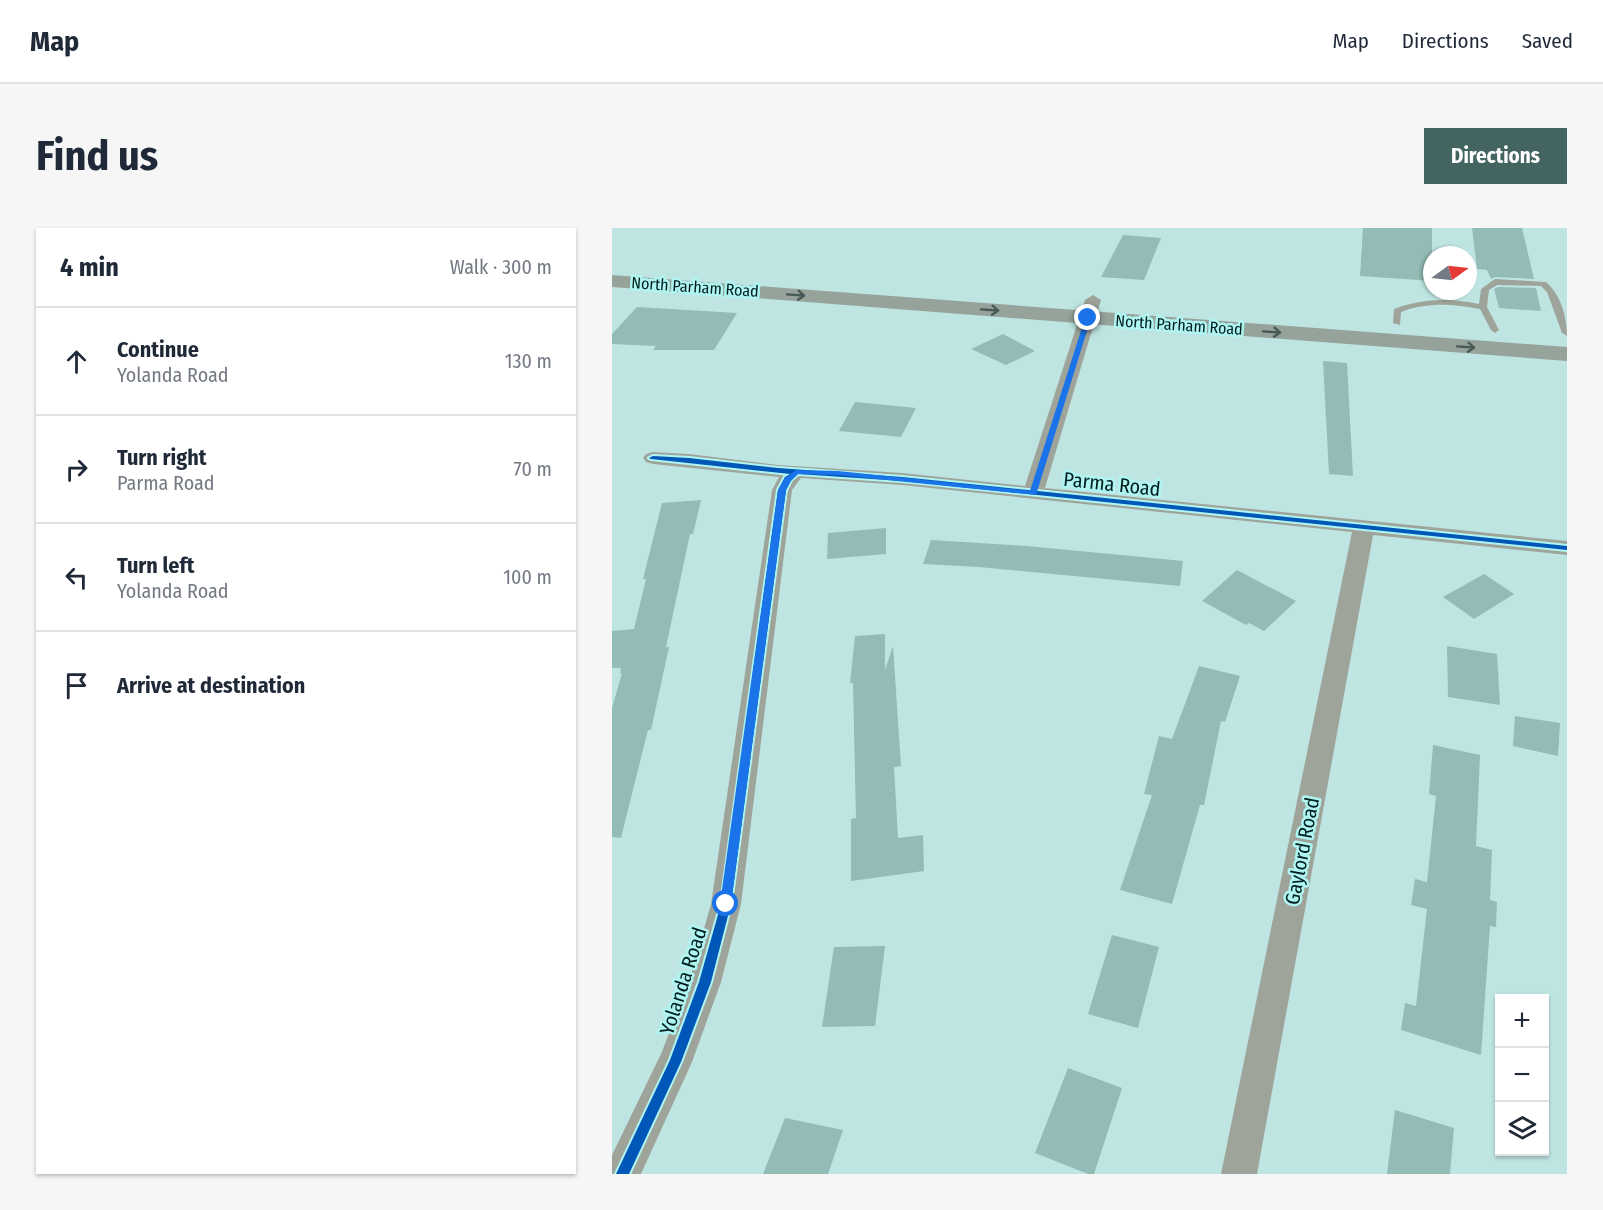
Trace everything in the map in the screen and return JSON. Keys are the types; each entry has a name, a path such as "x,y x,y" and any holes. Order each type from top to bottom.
{"highway":[{"name":"North Parham Road","path":"612,264 1567,354"},
{"name":"North Parham Road","path":"612,281 1567,334"}],"street":[{"path":"1033,494 1090,309"},
{"name":"Parma Road","path":"653,458 698,459 796,472 838,473 1567,549"},
{"name":"Yolanda Road","path":"622,1174 675,1062 705,982 726,904 782,490 788,479 796,472"},
{"name":"Gaylord Road","path":"1239,1174 1363,528"}],"lane":[{"path":"1496,330 1483,307 1485,289 1495,282 1543,284 1551,291 1567,334"},
{"path":"1397,323 1397,311 1426,301 1446,300 1483,307"}],"building":[{"path":"1363,228 1432,228 1432,246 1423,246 1423,280 1360,276"},
{"path":"1472,228 1522,228 1534,279 1495,277 1491,279 1487,270 1477,269 1477,246 1474,246"},
{"path":"1123,235 1161,238 1144,280 1101,277"},
{"path":"1498,287 1536,288 1541,311 1499,308 1494,289"},
{"path":"637,307 737,313 714,350 653,350 656,346 612,344 612,334"},
{"path":"1003,334 1035,351 1006,365 971,349"},
{"path":"1323,361 1347,363 1353,476 1329,474"},
{"path":"855,402 916,408 901,437 839,431"},
{"path":"701,500 693,534 690,534 651,730 648,730 621,838 612,837 612,708 622,673 620,674 621,668 612,668 612,631 634,629 646,579 643,579 662,503"},
{"path":"886,528 886,554 827,559 828,533"},
{"path":"931,540 1027,546 1183,561 1180,586 923,564"},
{"path":"1237,570 1296,601 1264,631 1249,623 1246,625 1202,601"},
{"path":"1484,574 1514,594 1474,619 1443,597"},
{"path":"885,634 885,670 893,646 901,766 894,767 898,838 923,835 924,871 851,881 851,819 856,818 853,683 850,683 855,636"},
{"path":"1447,646 1497,654 1500,705 1448,697"},
{"path":"1199,666 1240,676 1225,722 1221,721 1204,805 1200,805 1172,904 1120,890 1152,795 1144,794 1159,736 1172,739"},
{"path":"1515,716 1560,723 1558,756 1513,746"},
{"path":"1433,745 1480,755 1476,846 1492,850 1490,900 1497,902 1496,927 1490,926 1481,1055 1401,1030 1405,1003 1416,1006 1427,909 1411,905 1415,879 1427,882 1436,796 1429,794"},
{"path":"1112,935 1159,947 1138,1028 1088,1014"},
{"path":"885,946 875,1026 822,1027 834,947"},
{"path":"1068,1068 1122,1088 1094,1174 1088,1174 1035,1153"},
{"path":"1395,1110 1454,1128 1450,1174 1387,1174"},
{"path":"785,1118 843,1130 828,1174 763,1174"}],"cycle path":[{"path":"653,458 778,471 902,479 1567,548"},
{"path":"622,1174 675,1062 705,982 726,904 782,490 788,479 796,472"}],"route":[{"path":"726,904 782,490 788,479 796,472 838,473 1033,494 1088,318"}]}
